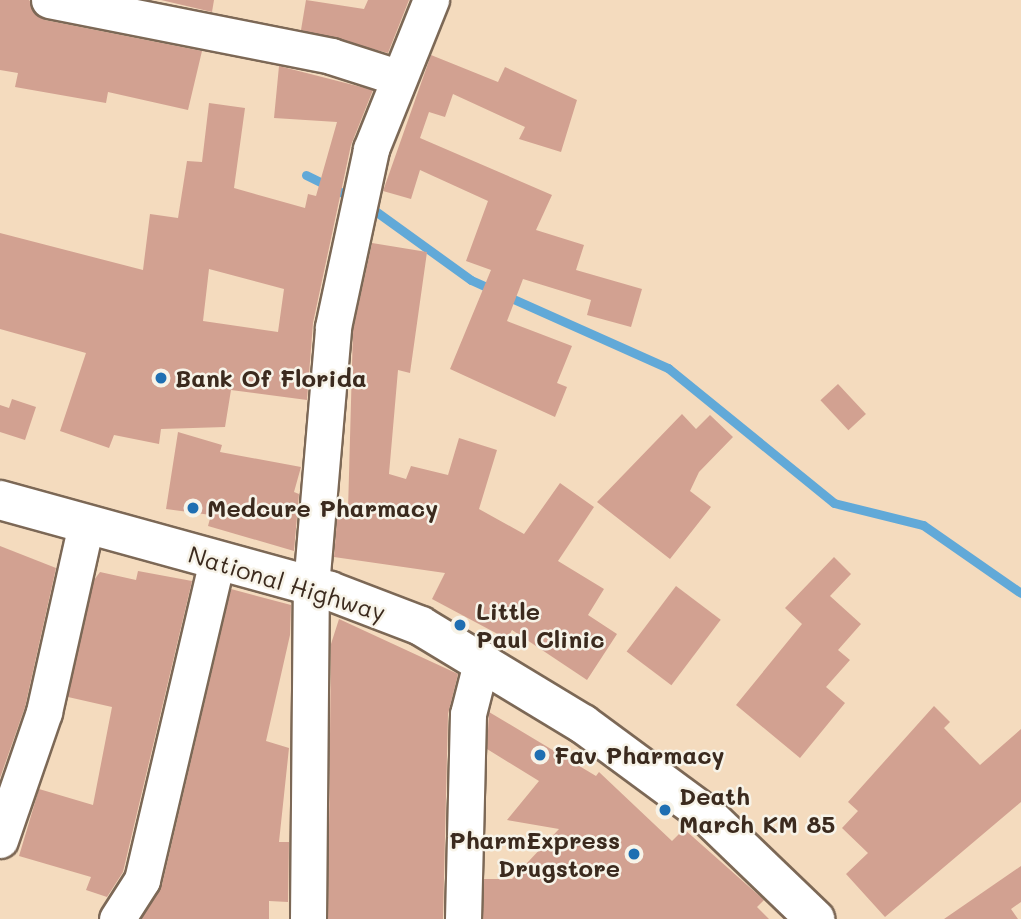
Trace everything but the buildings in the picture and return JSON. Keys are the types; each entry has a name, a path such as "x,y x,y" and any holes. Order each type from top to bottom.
{"main road":[{"name":"National Highway","path":"7,504 311,586 421,626 482,659 708,816 815,919"}],"street":[{"path":"49,0 331,56 397,77"},
{"path":"308,919 311,586 332,327 356,208 397,77 430,0"},
{"path":"0,840 44,712 86,524"},
{"path":"117,919 142,880 217,560"},
{"path":"463,919 468,714 482,659"}],"waterway":[{"path":"306,175 355,199"},
{"path":"367,205 471,280 668,368 834,503 923,525 1021,593"}],"place":[{"name":"Bank Of Florida","path":"161,378"},
{"name":"Medcure Pharmacy","path":"193,508"},
{"name":"Little Paul Clinic","path":"460,625"},
{"name":"Fav Pharmacy","path":"540,755"},
{"name":"Death March KM 85","path":"665,810"},
{"name":"PharmExpress Drugstore","path":"634,854"}]}
